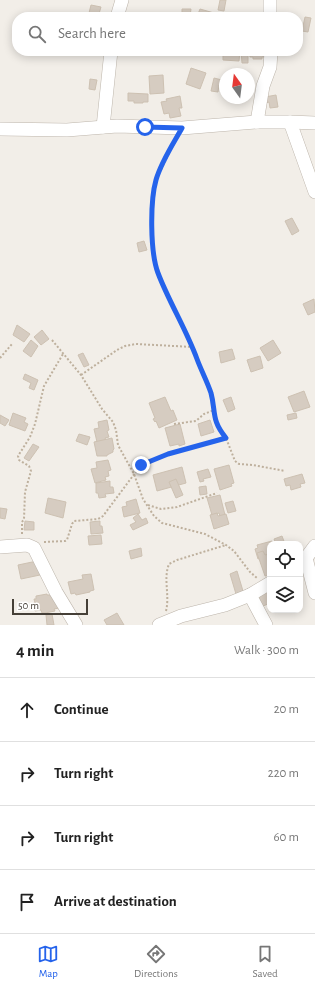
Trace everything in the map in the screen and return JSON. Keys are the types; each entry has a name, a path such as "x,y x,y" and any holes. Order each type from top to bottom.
{"street":[{"path":"118,12 122,0"},
{"path":"270,0 270,12"},
{"path":"104,127 110,56"},
{"path":"257,122 263,86 270,67 271,56"},
{"path":"0,129 67,130 117,126 182,128 257,122 315,123"},
{"path":"290,122 315,192"},
{"path":"0,547 27,543 34,548 56,592 76,625"},
{"path":"315,546 303,560 315,593"},
{"path":"162,619 225,605 250,595 267,585"},
{"path":"250,595 266,625"}],"path":[{"path":"182,128 156,180 153,204 152,245 157,272 192,348 210,392 215,421 226,438 235,461 239,464 284,471"},
{"path":"52,340 81,375 102,409 113,422 116,430 118,445 134,474 143,499 154,516 162,523 205,534 226,545 234,551 243,565 250,572 267,585"},
{"path":"0,358 12,344"},
{"path":"81,375 125,346 136,344 192,348"},
{"path":"63,354 44,386 35,424 30,437 18,458 29,466 30,471 25,492 24,519 22,522 22,536 27,543 65,542 74,521 98,519 103,516 141,465 150,460 168,454 226,438"},
{"path":"174,424 196,421 204,414 214,410"},
{"path":"147,505 161,509 177,507 217,493"},
{"path":"162,619 167,608 166,578 169,564 177,560 226,545"}],"building":[{"path":"220,0 226,0 224,11 218,10"},
{"path":"91,5 101,7 100,12 89,12"},
{"path":"182,9 191,9 191,12 182,12"},
{"path":"200,9 210,12 199,12"},
{"path":"305,17 311,18 308,32 303,31"},
{"path":"223,56 240,56 239,61 223,60"},
{"path":"241,56 248,56 248,63 242,63"},
{"path":"266,56 262,57 262,59 253,59 253,57 250,57"},
{"path":"191,68 206,73 200,89 186,84"},
{"path":"163,75 164,93 150,94 149,76"},
{"path":"214,78 219,79 218,92 211,91"},
{"path":"90,79 97,80 95,90 89,89"},
{"path":"128,93 148,94 148,102 134,103 134,101 128,101"},
{"path":"276,95 278,107 270,108 269,102 266,103 265,97"},
{"path":"180,96 182,108 179,108 181,116 170,118 169,113 164,114 161,102 167,101 166,99"},
{"path":"292,218 299,231 292,235 285,221"},
{"path":"144,241 147,250 139,252 137,243"},
{"path":"314,299 315,312 308,315 303,304"},
{"path":"17,325 30,334 24,342 13,335"},
{"path":"42,330 49,339 41,345 34,337"},
{"path":"31,340 38,346 31,357 23,351"},
{"path":"273,340 281,353 268,361 260,348"},
{"path":"232,349 235,359 221,363 219,352"},
{"path":"83,353 89,365 84,367 78,355"},
{"path":"260,356 263,368 251,372 247,360"},
{"path":"25,374 38,380 34,390 29,388 31,383 23,379"},
{"path":"304,391 310,407 294,412 288,397"},
{"path":"165,397 177,420 159,428 156,421 155,422 153,419 155,418 149,403"},
{"path":"231,397 235,409 228,412 223,400"},
{"path":"13,413 26,418 24,422 28,424 25,431 9,425"},
{"path":"296,413 297,418 288,420 287,415"},
{"path":"0,415 9,420 5,426 0,423"},
{"path":"107,420 109,430 107,431 109,437 105,438 106,440 97,442 94,429 99,428 98,422"},
{"path":"210,420 214,432 201,436 198,424"},
{"path":"180,424 185,444 170,446 165,428"},
{"path":"79,434 90,437 87,445 76,441"},
{"path":"112,438 114,449 113,452 107,456 97,456 94,442"},
{"path":"33,444 39,447 29,461 24,458"},
{"path":"108,460 111,470 108,471 109,476 105,477 106,480 95,483 91,469 97,468 96,462"},
{"path":"229,465 234,483 231,484 232,486 220,490 214,469"},
{"path":"182,467 186,483 157,491 153,475"},
{"path":"208,469 211,477 203,479 204,481 200,482 197,472"},
{"path":"302,474 305,483 300,484 301,487 291,490 290,485 286,486 284,479"},
{"path":"176,479 183,495 176,498 169,482"},
{"path":"110,481 110,487 113,487 114,493 105,494 106,497 99,498 98,493 96,493 96,483"},
{"path":"206,486 207,494 200,495 199,487"},
{"path":"220,495 225,515 220,516 219,513 212,515 207,498"},
{"path":"48,498 66,502 63,518 45,513"},
{"path":"136,499 140,513 124,517 122,507 127,506 126,502"},
{"path":"233,501 236,511 228,513 225,503"},
{"path":"0,508 7,509 5,519 0,518"},
{"path":"217,513 218,516 226,514 229,524 214,529 210,515"},
{"path":"138,514 142,520 146,518 148,523 133,530 130,525 136,522 133,518"},
{"path":"25,521 34,522 34,530 24,530"},
{"path":"100,521 100,526 102,526 103,533 91,534 90,522"},
{"path":"101,535 102,544 89,545 88,536"},
{"path":"282,536 284,541 275,541 274,539"},
{"path":"267,542 267,559 266,556 258,559 255,549 258,548 257,545"},
{"path":"141,548 142,556 131,559 129,551"},
{"path":"263,551 265,555 267,554 267,576 265,576 257,553"},
{"path":"37,561 40,575 21,579 18,565"},
{"path":"237,571 243,591 236,594 230,574"},
{"path":"91,574 94,590 76,595 75,593 71,594 68,582 83,579 82,575"},
{"path":"267,588 267,604 261,607 254,595"},
{"path":"47,594 51,595 52,598 55,598 59,608 54,609 55,611 45,613 42,613 41,610 35,611 33,603 35,603 34,599 36,599 36,596"},
{"path":"117,613 124,625 107,625 104,620"},
{"path":"52,614 54,625 47,625 46,615"}],"route":[{"path":"141,465 150,460 168,454 226,438 215,421 210,392 192,348 157,272 152,245 153,204 156,180 182,128 145,127"}]}
